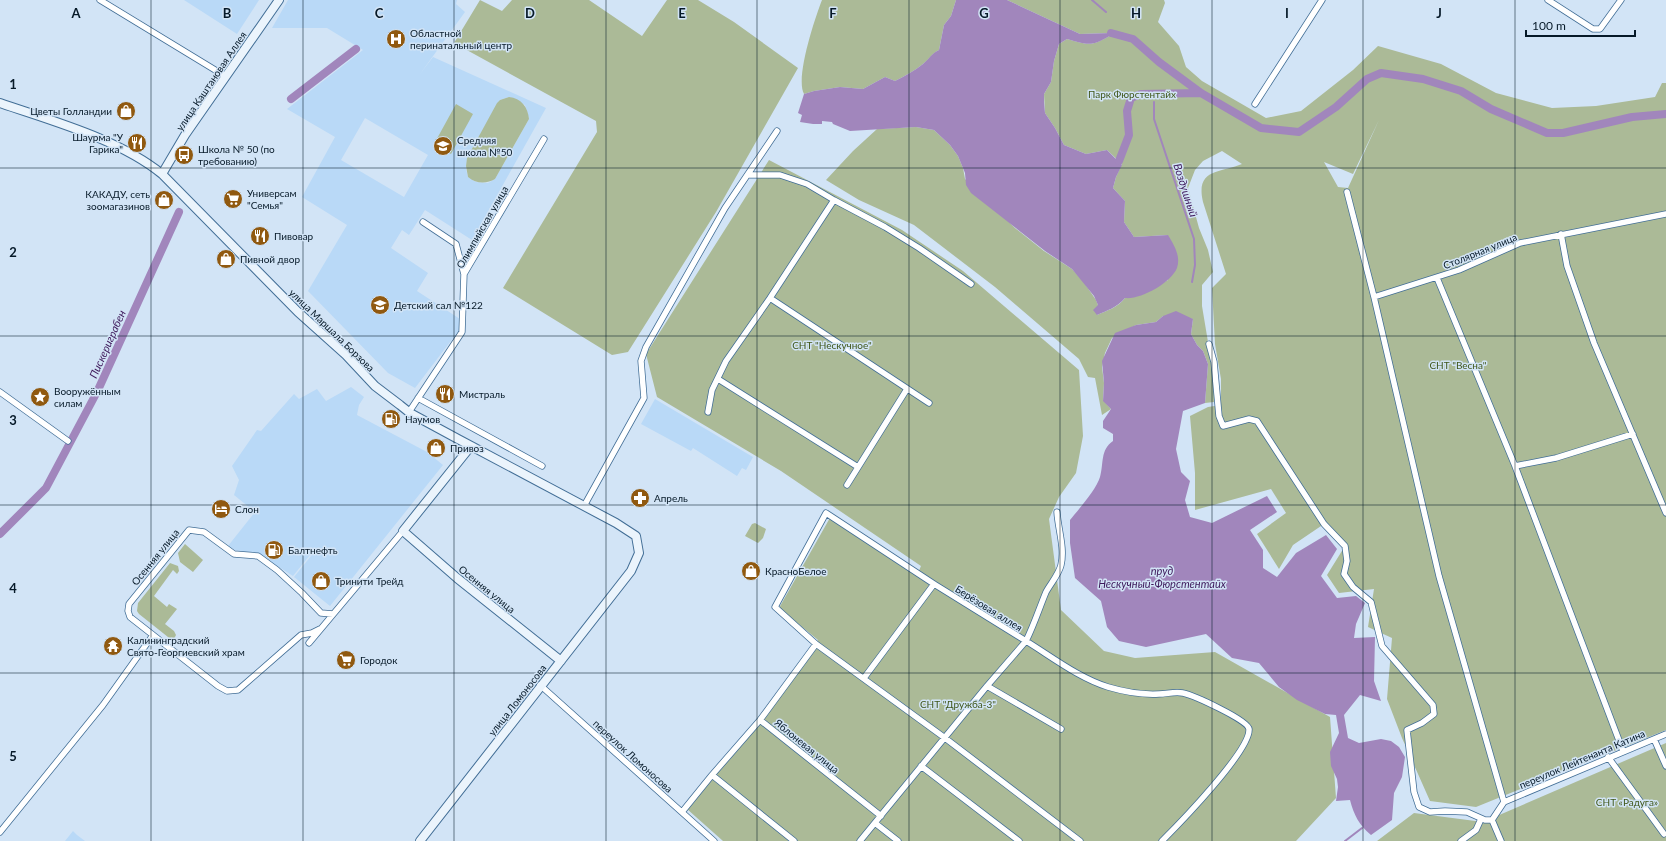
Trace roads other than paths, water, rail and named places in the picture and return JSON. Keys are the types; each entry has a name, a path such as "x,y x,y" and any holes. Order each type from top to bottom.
{"main road":[{"name":"улица Каштановая Аллея","path":"162,174 185,135 279,0"},
{"name":"улица Маршала Борзова","path":"0,103 79,131 116,146 144,160 162,174 298,312 346,355 374,386 409,412 631,531 636,536 639,553 631,571"},
{"path":"403,531 471,446"},
{"name":"Осенняя улица","path":"403,531 457,578 561,661"},
{"name":"улица Ломоносова","path":"420,841 540,685 561,661 631,571"}],"street":[{"path":"100,0 225,76"},
{"path":"1255,104 1322,0"},
{"path":"1548,0 1593,29 1600,29 1621,0"},
{"path":"584,506 644,398 641,361 646,347 725,208 777,131"},
{"name":"Олимпийская улица","path":"409,412 462,332 464,274 544,139"},
{"path":"748,175 780,175 808,184 834,200 885,227 919,248 971,284"},
{"path":"1347,192 1374,297 1439,576 1504,802 1492,820"},
{"path":"708,412 712,390 726,361 770,298 834,200"},
{"name":"Столярная улица","path":"1374,297 1459,270 1520,243 1666,214"},
{"path":"423,222 456,244 464,274"},
{"path":"1561,234 1567,266 1594,343 1666,513"},
{"path":"1436,278 1515,466 1624,751"},
{"path":"770,298 928,403"},
{"path":"1209,344 1214,362 1219,416 1223,426 1249,419 1258,421 1324,524 1346,546 1347,561 1344,574 1352,587 1371,602 1382,646 1433,705 1434,714 1422,723 1407,730 1414,792 1419,807 1430,812 1467,812 1481,819 1492,820"},
{"path":"718,378 858,467"},
{"path":"847,485 907,389"},
{"path":"0,392 68,440"},
{"path":"418,398 542,466"},
{"path":"1515,466 1556,458 1632,434"},
{"path":"1057,512 1057,526 1062,547 1061,565 1046,592 1026,641 1079,674 1107,687 1141,694 1182,692 1222,710 1247,725 1249,729 1243,745 1231,763 1195,808 1162,841"},
{"name":"Берёзовая аллея","path":"816,644 775,607 826,513 934,584 1026,641 987,686 860,841"},
{"name":"Осенняя улица","path":"320,629 312,633 300,635 238,690 227,691 218,686 153,635 130,616 128,611 129,604 189,530 204,532 234,554 258,556 277,570 321,613 333,614"},
{"path":"309,643 403,531"},
{"path":"864,678 934,584"},
{"path":"0,832 104,705 153,635"},
{"path":"760,720 816,644 945,738 1080,841"},
{"name":"переулок Ломоносова","path":"540,685 714,841"},
{"path":"987,686 1061,729"},
{"name":"Яблоневая улица","path":"682,812 760,720 881,816"},
{"name":"переулок Лейтенанта Катина","path":"1504,802 1608,757 1666,734"},
{"path":"1654,739 1666,766"},
{"path":"1608,757 1664,834"},
{"path":"921,766 1019,841"},
{"path":"712,775 794,841"},
{"path":"1461,841 1476,830 1481,819"},
{"path":"1492,820 1502,841"},
{"path":"875,823 898,841"}],"water":[{"path":"956,0 1007,0 1080,34 1111,33 1111,35 1099,42 1090,44 1067,39 1059,44 1054,61 1051,82 1044,94 1045,113 1064,145 1086,154 1107,150 1122,165 1116,177 1113,188 1125,201 1124,222 1134,237 1168,235 1176,251 1178,259 1177,268 1174,274 1162,285 1139,296 1125,298 1115,306 1097,315 1093,310 1098,305 1094,296 1072,269 1045,251 971,193 966,185 965,173 958,156 950,145 934,130 916,127 850,131 833,124 832,122 822,121 822,124 813,124 800,122 802,115 798,113 804,94 840,87 863,89 885,77 895,81 923,64 932,54 939,50 944,25 951,16"},
{"name":"пруд Нескучный-Фюрстентайх","path":"1176,311 1193,319 1191,334 1197,345 1203,351 1208,364 1205,403 1183,411 1176,449 1181,472 1190,481 1185,500 1190,517 1212,523 1267,496 1277,512 1250,530 1263,550 1263,568 1277,577 1296,553 1326,535 1337,549 1321,576 1337,598 1356,596 1365,603 1356,624 1354,638 1375,637 1374,681 1381,701 1360,695 1344,715 1348,738 1359,743 1381,739 1391,741 1399,747 1405,757 1402,777 1394,793 1392,820 1371,835 1358,819 1350,800 1336,801 1338,787 1337,779 1331,766 1330,752 1339,733 1336,715 1325,714 1297,700 1279,687 1259,663 1232,658 1206,634 1146,647 1119,641 1107,627 1101,601 1075,578 1070,543 1070,520 1095,488 1100,477 1104,453 1106,448 1113,441 1113,434 1103,428 1103,421 1111,409 1103,401 1104,383 1102,361 1115,333 1136,325 1156,322 1163,316"}],"waterway":[{"name":"Воздушный","path":"1092,0 1106,12"},
{"path":"1111,33 1133,39 1159,62 1201,93 1261,128 1299,132 1336,107 1367,79 1381,73 1423,79 1461,91 1491,109 1547,133 1563,133 1632,117 1666,114"},
{"name":"Пискериграбен","path":"291,99 356,49"},
{"path":"1119,161 1129,135 1127,111 1131,98 1141,94 1201,93"},
{"name":"Воздушный","path":"1154,102 1154,119 1194,239 1195,265 1192,282"},
{"name":"Пискериграбен","path":"0,534 46,488 98,390 179,212"},
{"name":"Воздушный","path":"1345,841 1362,828"}],"place":[{"name":"Областной перинатальный центр","path":"396,39"},
{"name":"Цветы Голландии","path":"126,111"},
{"name":"Шаурма \"У Гарика\"","path":"137,143"},
{"name":"Средняя школа №50","path":"443,146"},
{"name":"Школа № 50 (по требованию)","path":"184,155"},
{"name":"Универсам \"Семья\"","path":"233,199"},
{"name":"КАКАДУ, сеть зоомагазинов","path":"164,200"},
{"name":"Пивовар","path":"260,236"},
{"name":"Пивной двор","path":"226,259"},
{"name":"Детский сал №122","path":"380,305"},
{"name":"Мистраль","path":"445,394"},
{"name":"Вооружённым силам","path":"40,397"},
{"name":"Наумов","path":"391,419"},
{"name":"Привоз","path":"436,448"},
{"name":"Апрель","path":"640,498"},
{"name":"Слон","path":"221,509"},
{"name":"Балтнефть","path":"274,550"},
{"name":"КрасноБелое","path":"751,571"},
{"name":"Тринити Трейд","path":"321,581"},
{"name":"Калининградский Свято-Георгиевский храм","path":"113,646"},
{"name":"Городок","path":"346,660"}],"park label":[{"name":"Парк Фюрстентайх","path":"1132,94"},
{"name":"СНТ \"Нескучное\"","path":"832,345"},
{"name":"СНТ \"Весна\"","path":"1458,365"},
{"name":"СНТ \"Дружба-3\"","path":"958,704"},
{"name":"СНТ «Радуга»","path":"1627,802"}]}
